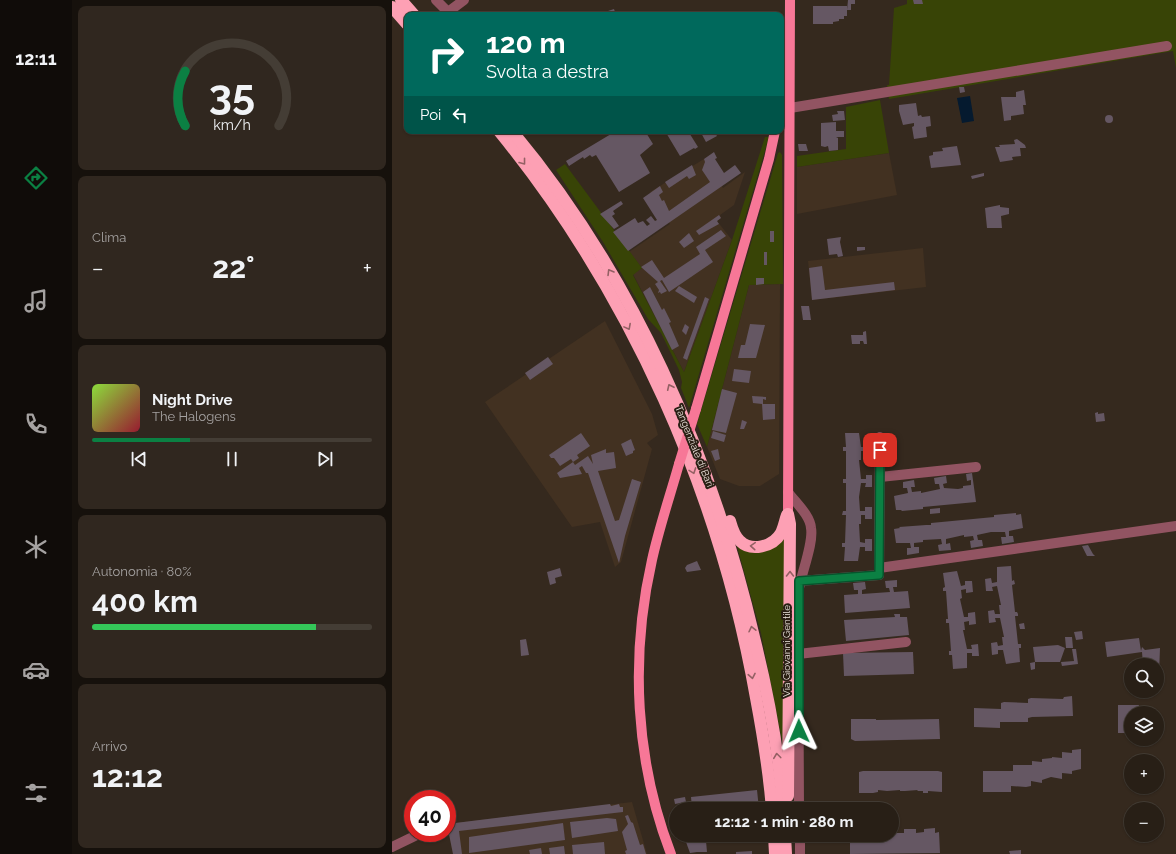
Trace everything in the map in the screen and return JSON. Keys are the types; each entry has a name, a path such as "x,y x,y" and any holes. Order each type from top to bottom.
{"highway":[{"path":"402,0 412,12"},
{"path":"392,7 404,21"},
{"name":"Tangenziale di Bari","path":"501,134 557,209 603,284 649,368 683,445 710,519 742,626 766,750 771,802"},
{"name":"Tangenziale di Bari","path":"514,134 566,203 613,277 658,361 682,412 736,564 751,622 764,680 776,746 782,802"},
{"path":"698,455 720,493 734,533 745,545 752,547 762,546 773,541 780,534 788,514"},
{"path":"788,514 790,524 788,802"},
{"path":"778,842 783,853"},
{"path":"783,853 785,842"}],"main road":[{"path":"788,514 789,144 787,105 790,0"},
{"path":"671,854 654,799 644,752 640,705 639,663 643,610 652,560 769,159 773,134"},
{"path":"769,159 775,149 783,144 789,144"}],"street":[{"path":"436,0 448,12 464,0"},
{"path":"787,105 1167,46"},
{"path":"799,581 879,575 880,437"},
{"path":"880,477 976,466"},
{"path":"788,492 808,520"},
{"path":"788,514 798,515 808,520"},
{"name":"Via Giovanni Gentile","path":"800,802 798,654 799,581 811,537 812,527 808,520"},
{"path":"879,568 1176,526"},
{"path":"798,654 906,642"},
{"path":"392,847 404,841"},
{"path":"800,842 800,854"}],"shaded area":[{"path":"889,153 897,195 797,214 797,167"},
{"path":"704,159 723,188 745,172 734,205 720,215 721,218 717,221 732,240 684,372 633,274 642,268 629,252 670,224 650,192"},
{"path":"923,248 926,287 812,300 808,261"},
{"path":"780,284 779,474 760,486 739,486 720,479 707,447 749,285"},
{"path":"605,321 652,414 658,435 647,443 652,449 621,562 615,567 600,522 572,527 485,402"},
{"path":"632,802 647,854 453,854 450,842 456,842 456,823"}],"green space":[{"path":"907,0 1176,0 1176,68 1173,51 889,99 887,85 889,85 894,8 907,4"},
{"path":"880,100 889,153 797,167 797,156 846,149 846,107"},
{"path":"765,137 769,137 689,408 681,388 682,382 679,370 661,333 648,319 603,242 556,170 565,164 642,268 633,275 684,372 732,240"},
{"path":"780,152 782,155 783,284 749,285 707,447 697,424 778,153"},
{"path":"785,537 785,756 761,633 737,546"}],"water":[{"path":"970,96 974,121 962,123 957,98"}],"building":[{"path":"848,0 855,0 855,4 851,4 851,10 847,10"},
{"path":"913,0 922,0 923,4 914,4"},
{"path":"813,6 847,6 847,16 844,16 844,19 839,19 839,21 833,22 833,24 813,24"},
{"path":"614,9 615,12 605,12"},
{"path":"959,87 964,87 965,92 960,93"},
{"path":"1024,90 1026,105 1023,105 1024,114 1011,116 1011,120 1004,121 1001,97 1016,97 1016,92"},
{"path":"916,103 918,116 930,116 931,126 926,127 927,137 914,139 912,127 914,126 914,123 903,125 899,105"},
{"path":"837,111 844,111 845,120 833,121 832,115 838,114"},
{"path":"1109,115 1112,116 1112,122 1109,123 1106,122 1105,119 1106,116"},
{"path":"836,122 836,131 844,131 844,137 836,137 838,138 838,150 829,151 828,146 821,146 821,123"},
{"path":"611,134 647,134 653,144 640,155 650,173 619,192 596,155 592,157 590,155 584,159 583,157 569,166 566,161"},
{"path":"667,134 690,134 698,147 680,156"},
{"path":"702,134 716,134 717,136 706,142"},
{"path":"1017,139 1025,145 1026,148 1020,148 1021,156 1012,157 1013,160 1000,162 995,147 1000,147 999,145 1015,144 1014,140"},
{"path":"798,144 806,144 808,151 799,151"},
{"path":"957,146 961,165 931,168 929,156 933,155 933,152 943,151 942,148"},
{"path":"714,152 717,158 715,159 724,173 735,165 741,173 628,251 613,232 635,218 638,223 643,221 647,226 650,224 646,220 651,216 655,221 657,220 643,198 660,186 663,192 659,195 662,201 664,200 669,211 710,182 702,170 705,162 704,159"},
{"path":"692,165 696,175 689,179 687,176 669,188 665,182"},
{"path":"984,173 984,176 972,179 971,176"},
{"path":"621,201 623,204 613,211 615,214 612,216 619,226 614,229 600,214"},
{"path":"1000,205 1000,207 1009,208 1009,214 1001,216 1002,228 987,228 985,208"},
{"path":"719,215 721,218 717,221 719,224 699,235 696,231"},
{"path":"721,230 726,236 705,250 713,262 669,292 662,280 660,281 667,291 661,294 660,292 658,293 659,290 655,284 658,282 641,267 652,260 664,278 700,254 696,247"},
{"path":"770,231 774,231 774,242 770,242"},
{"path":"689,233 694,241 684,248 679,242"},
{"path":"841,237 840,242 843,256 838,257 837,254 829,255 827,239"},
{"path":"857,247 865,247 865,250 857,251"},
{"path":"764,252 767,252 767,265 764,265"},
{"path":"822,266 825,290 894,282 895,290 812,300 809,268"},
{"path":"756,278 764,278 764,284 756,285"},
{"path":"679,286 697,297 694,303 675,291"},
{"path":"650,287 662,310 664,308 671,322 669,323 679,346 672,350 643,292"},
{"path":"705,297 709,299 687,360 683,358"},
{"path":"801,306 809,306 811,320 803,320"},
{"path":"685,324 689,327 686,335 682,331"},
{"path":"750,324 765,325 756,358 738,358 741,345 745,345"},
{"path":"866,331 867,344 860,341 860,344 852,344 851,335 863,335 863,332"},
{"path":"548,357 553,364 530,380 525,373"},
{"path":"734,369 751,371 749,383 732,381"},
{"path":"722,389 737,393 726,433 712,430"},
{"path":"752,396 766,397 766,400 763,399 763,404 775,404 775,419 763,420 762,404 753,403"},
{"path":"1098,412 1098,414 1104,413 1105,421 1096,422 1095,413"},
{"path":"742,420 747,422 744,429 740,429"},
{"path":"713,431 726,435 724,442 711,438"},
{"path":"581,433 590,446 577,455 579,458 573,462 571,459 560,466 554,458 551,458 549,455"},
{"path":"845,433 859,433 861,447 866,447 866,443 873,443 873,455 866,455 866,451 861,451 861,460 859,460 861,479 866,479 866,475 872,475 872,487 865,487 866,483 861,483 859,497 860,511 865,511 865,507 872,507 872,519 865,519 865,515 861,515 861,524 859,524 860,542 865,543 865,539 872,539 872,551 865,551 865,547 860,547 858,561 844,561 845,547 842,547 842,543 845,543 846,515 842,515 843,511 846,511 846,483 843,483 843,479 846,479 846,451 843,451 843,447 846,447"},
{"path":"631,439 635,450 633,453 626,456 621,444"},
{"path":"606,449 606,453 614,452 616,468 598,471 615,521 619,520 632,479 641,482 625,536 619,563 588,473 586,473 582,466 579,468 582,474 560,478 557,473 573,462 575,465 588,456 593,464 591,455"},
{"path":"718,449 720,459 715,461 711,451"},
{"path":"972,473 976,502 923,507 923,509 902,511 896,510 894,496 908,493 907,488 903,488 903,482 914,480 915,487 911,487 912,492 921,491 921,493 940,489 939,484 935,484 934,478 946,476 947,483 943,484 944,488 958,489 963,488 963,486 971,485 971,480 967,481 966,474"},
{"path":"940,508 940,513 930,514 930,509"},
{"path":"1016,513 1016,515 1021,514 1023,528 1009,531 1009,536 1013,536 1014,542 1002,544 1001,537 1006,537 1005,532 991,532 977,535 978,540 982,540 983,546 971,548 970,541 974,540 973,536 964,537 964,535 946,539 946,544 950,543 951,550 939,551 938,545 942,544 941,539 923,540 923,542 914,543 914,547 919,547 919,553 907,555 907,548 911,548 910,543 896,543 894,529 900,528 899,527 931,525 931,523 994,517 994,515"},
{"path":"1088,545 1095,556 1087,556 1082,546"},
{"path":"697,561 701,570 687,572 685,568 687,565"},
{"path":"1011,566 1012,581 1014,580 1015,584 1012,585 1015,612 1018,614 1018,616 1015,616 1018,644 1021,644 1021,648 1019,648 1020,662 1006,664 1003,650 998,650 998,654 992,655 991,643 997,642 998,646 1003,645 1002,637 1004,637 1000,618 995,618 996,622 989,623 988,611 994,610 995,614 1000,614 999,605 1001,605 997,586 992,587 993,591 986,591 985,579 991,578 992,583 997,582 997,567"},
{"path":"560,568 562,576 555,578 556,583 550,585 547,572"},
{"path":"957,571 961,586 965,585 965,581 972,581 973,592 966,593 966,589 961,590 962,598 960,599 964,617 968,617 968,613 975,612 976,624 969,625 969,621 964,622 965,630 963,630 967,649 972,649 971,645 978,644 979,656 972,656 972,653 967,653 967,668 953,669 952,655 949,655 949,651 951,651 949,623 946,623 946,619 948,619 946,591 943,591 943,588 945,587 943,573"},
{"path":"897,580 897,587 893,587 894,592 908,591 910,608 845,613 844,595 858,594 858,590 854,590 853,583 865,582 866,589 862,590 862,594 890,592 889,588 886,588 885,581"},
{"path":"894,614 900,614 900,617 907,617 909,635 846,641 844,620 895,617"},
{"path":"1024,623 1025,629 1020,629 1019,624"},
{"path":"1082,631 1083,639 1076,640 1074,632"},
{"path":"1065,637 1072,637 1073,648 1066,648"},
{"path":"1139,638 1141,651 1142,647 1145,650 1160,648 1160,658 1142,658 1142,652 1107,657 1105,642"},
{"path":"526,639 529,655 521,656 520,640"},
{"path":"1058,645 1065,648 1060,662 1035,662 1033,647"},
{"path":"1072,649 1076,649 1078,664 1062,666 1061,662 1074,661"},
{"path":"913,652 914,674 844,676 843,653"},
{"path":"1035,662 1035,669 1031,670 1030,663"},
{"path":"1072,696 1073,716 1032,717 1028,718 1028,722 1000,722 1000,728 974,727 974,708 1001,709 1001,703 1004,702 1028,703 1028,699 1031,698 1063,699 1064,697"},
{"path":"1118,705 1139,705 1124,706 1124,733 1118,733"},
{"path":"851,719 939,719 940,739 855,741 851,739"},
{"path":"1081,749 1081,769 1072,771 1072,774 1062,773 1062,779 1051,777 1042,780 1042,783 1031,781 1031,786 1011,786 1011,792 983,792 983,771 1013,771 1013,765 1032,765 1032,761 1042,762 1042,759 1052,757 1062,758 1062,752 1072,753 1072,750"},
{"path":"859,772 942,772 942,792 928,791 928,793 923,793 923,791 917,791 918,790 878,790 878,792 873,793 859,793"},
{"path":"757,790 758,802 691,802 691,797"},
{"path":"685,797 686,802 675,802 674,799"},
{"path":"610,804 611,806 619,804 620,807 623,807 623,812 459,831 462,854 453,854 451,842 456,842 456,823"},
{"path":"628,815 633,823 640,845 643,844 646,854 626,854 625,851 627,850 622,832 628,824 625,816"},
{"path":"607,818 616,819 618,831 572,838 570,822"},
{"path":"563,823 565,840 469,853 469,837"},
{"path":"935,828 935,833 939,832 940,853 850,854 850,842 899,842 899,833 904,833 904,829 916,829 916,833 924,832 924,829"},
{"path":"604,842 605,854 573,854 572,845"},
{"path":"686,842 706,842 707,852 690,853"},
{"path":"564,846 565,854 550,854 549,848"},
{"path":"541,848 542,854 530,854 529,850"},
{"path":"1021,850 1021,854 1010,854 1009,851"},
{"path":"752,851 752,854 736,854 736,852"}],"route":[{"path":"799,731 799,581 879,575 880,450"}]}
